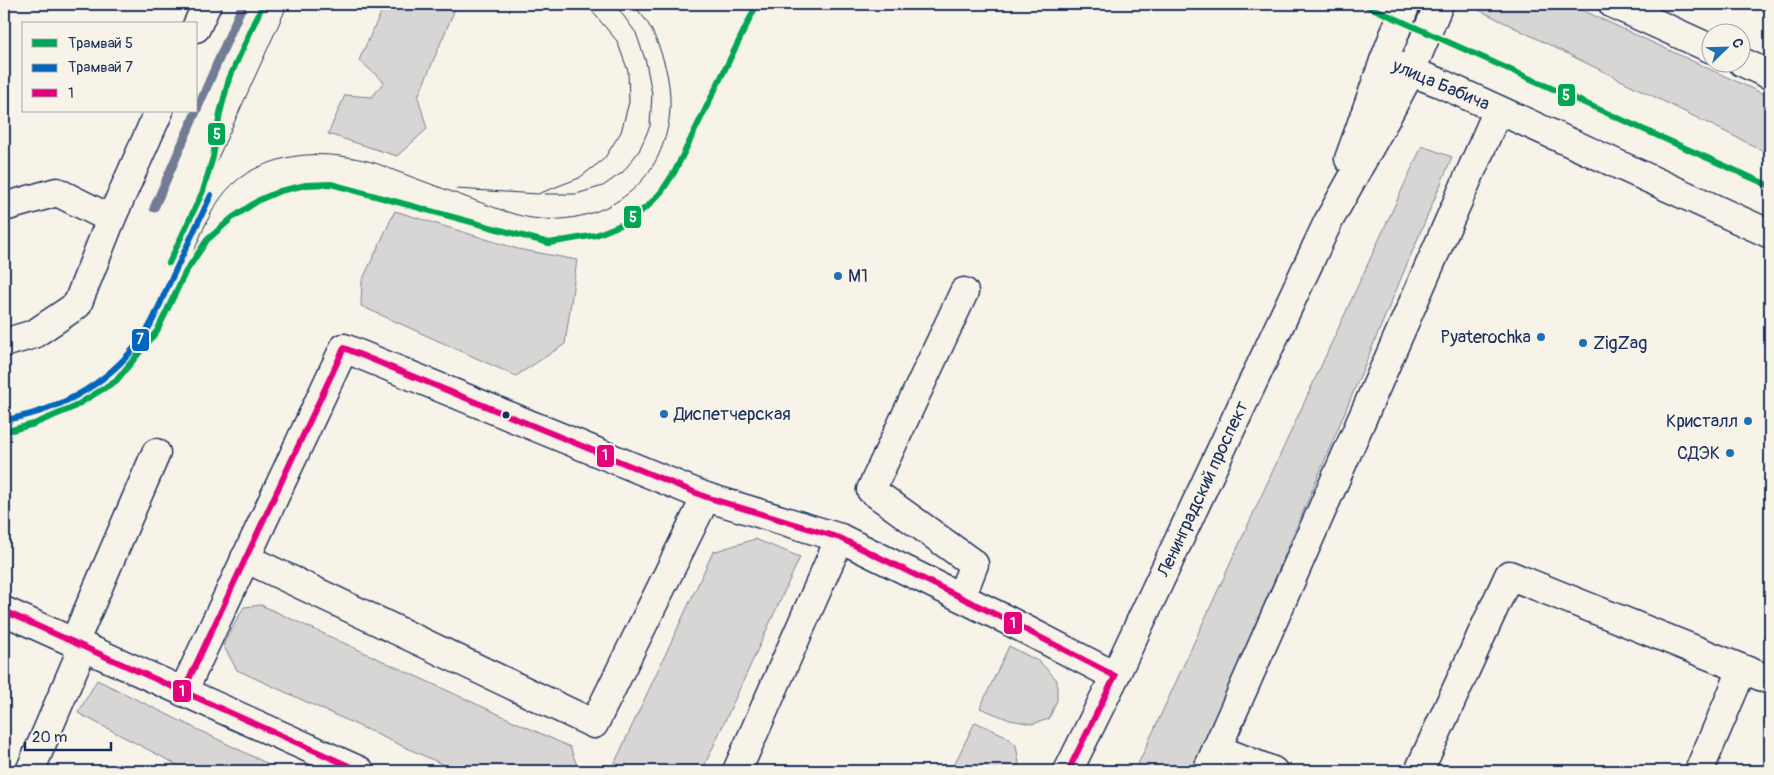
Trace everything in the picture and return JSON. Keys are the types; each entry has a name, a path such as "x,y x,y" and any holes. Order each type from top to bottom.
{"street":[{"path":"198,24 207,4"},
{"name":"Ленинградский проспект","path":"1328,222 1384,61 1406,4"},
{"name":"Ленинградский проспект","path":"1069,766 1115,676 1328,222 1385,120 1410,70 1439,4"},
{"path":"1613,4 1702,44"},
{"name":"улица Бабича","path":"1384,61 1410,70 1770,234"},
{"path":"1752,67 1770,75"},
{"path":"1273,771 1212,760 1498,110"},
{"path":"4,343 34,334 77,304 159,112"},
{"path":"4,208 57,192 112,219"},
{"path":"961,597 974,564 871,490 964,292"},
{"path":"183,692 344,348 706,497 840,538 961,597 1115,676"},
{"path":"30,771 156,454"},
{"path":"245,558 594,724 706,497"},
{"path":"737,771 840,538"},
{"path":"1419,771 1509,575 1770,680"},
{"path":"4,611 360,771"},
{"path":"1699,771 1742,670"}],"shaded area":[{"path":"385,4 457,4 418,97 427,129 397,156 328,134 345,95 372,97 384,82 359,60"},
{"path":"1485,4 1569,4 1702,66 1702,72 1716,72 1770,97 1770,154 1479,10"},
{"path":"1422,146 1452,157 1206,743 1193,771 1135,771"},
{"path":"395,211 518,249 577,260 565,344 516,376 361,306 362,281"},
{"path":"755,539 800,557 702,771 611,771 713,552"},
{"path":"261,605 570,747 579,771 457,771 237,670 223,645 244,607"},
{"path":"1009,646 1040,662 1057,680 1057,700 1049,719 1032,724 1010,720 980,708"},
{"path":"97,680 266,763 262,771 189,771 78,713"},
{"path":"975,722 1004,735 1016,745 1019,763 1015,771 951,771"}],"waterway":[{"path":"198,107 243,4"},
{"path":"154,208 196,112"}],"tram line":[{"name":"5","path":"169,263 203,191 213,157 220,113 229,79 263,4"},
{"path":"203,191 288,4"},
{"path":"456,189 538,194 579,178 604,159 621,132 629,102 628,71 617,41 586,4"},
{"path":"545,194 576,194 603,186 623,172 639,151 650,126 652,94 646,62 636,33 615,4"},
{"path":"185,273 208,220 226,191 239,179 255,169 275,161 298,156 334,155 373,162 498,209 540,219 579,216 592,213 616,202 646,176 656,160 664,141 670,112 666,68 661,53 649,25 633,4"},
{"name":"5","path":"4,432 34,424 72,408 116,381 157,331 185,273 207,240 232,218 259,200 280,191 306,185 331,184 549,243 596,235 623,224 648,206 662,191 675,171 757,4"},
{"name":"5","path":"1363,4 1770,186"},
{"name":"7","path":"5,420 47,409 85,391 102,379 133,349 153,320 211,195"}],"transit line":[{"name":"1","path":"183,692 344,348 706,497 840,538 1007,620 1115,676 1068,771"},
{"name":"1","path":"4,611 360,771"}],"place":[{"name":"М1","path":"838,276"},
{"name":"Pyaterochka","path":"1541,337"},
{"name":"ZigZag","path":"1583,343"},
{"name":"Диспетчерская","path":"664,414"},
{"name":"Кристалл","path":"1748,421"},
{"name":"СДЭК","path":"1730,453"}]}
